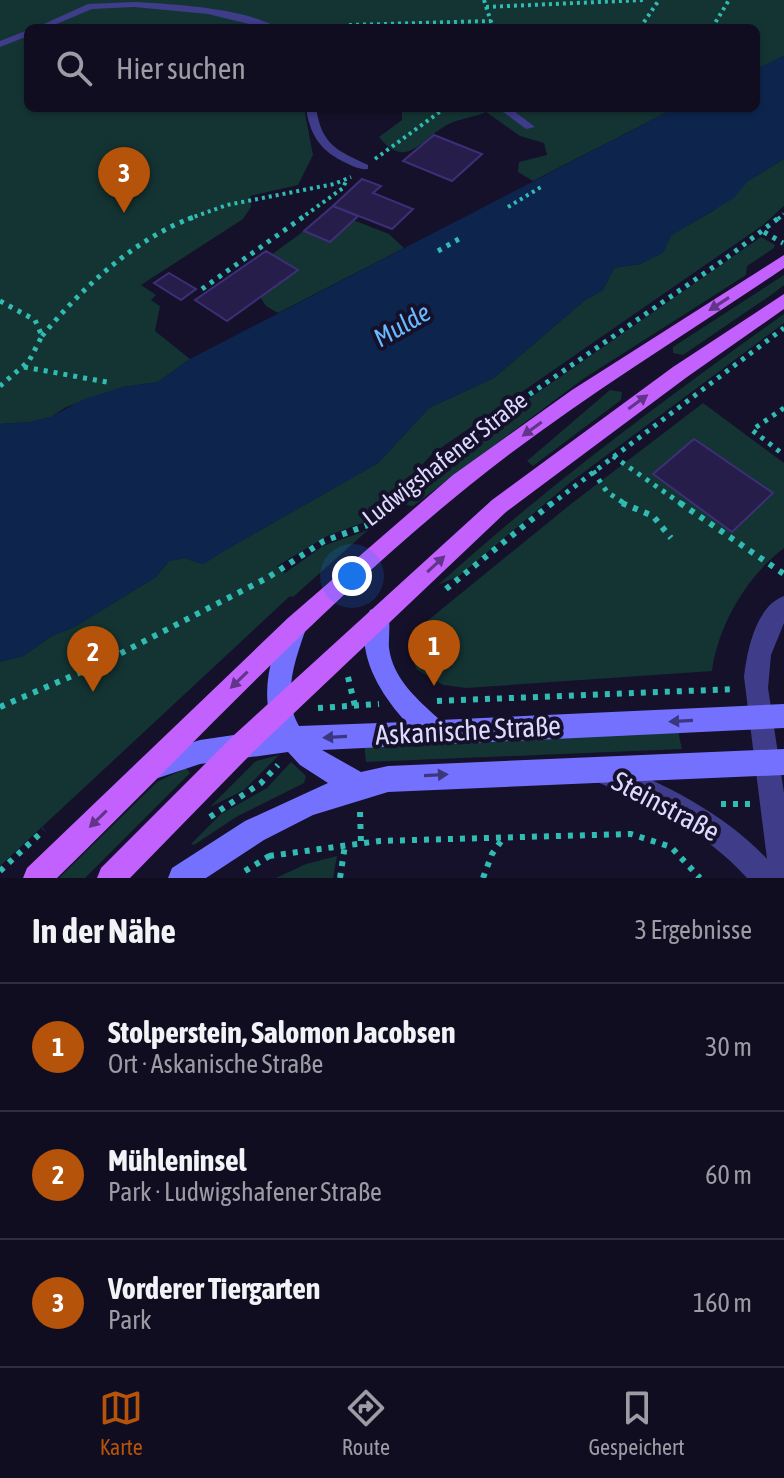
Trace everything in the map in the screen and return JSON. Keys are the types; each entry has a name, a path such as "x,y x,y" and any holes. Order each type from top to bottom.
{"main road":[{"name":"Ludwigshafener Straße","path":"37,878 295,626 391,538 463,478 595,383 784,260"},
{"path":"111,878 243,744 499,506 668,380 784,300"},
{"path":"378,617 376,647 393,691 434,731"},
{"path":"295,626 281,664 277,689 279,710 293,739 321,764 359,785"},
{"name":"Askanische Straße","path":"155,766 200,752 293,739 772,716"},
{"name":"Askanische Straße","path":"182,878 227,846 285,813 359,785 424,776 776,762"}],"street":[{"path":"783,878 773,803 776,762 772,716 756,688 756,661 765,635 784,606"},
{"name":"Steinstraße","path":"598,770 696,816 743,851 765,878"}],"lane":[{"path":"83,0 92,6"},
{"path":"49,24 92,6 142,2 195,7 263,24"},
{"path":"0,44 24,35"},
{"path":"311,112 313,129 319,141 364,167"},
{"path":"509,112 530,127"}],"path":[{"path":"484,0 492,24"},
{"path":"486,7 643,0"},
{"path":"643,24 659,0"},
{"path":"714,24 729,0"},
{"path":"384,24 491,21"},
{"path":"0,386 34,355 42,336 55,318 113,267 174,224 218,207 346,180 440,112"},
{"path":"202,289 343,188 346,180"},
{"path":"508,207 541,187"},
{"path":"439,457 764,232 784,214"},
{"path":"764,232 784,243"},
{"path":"438,251 464,236"},
{"path":"0,301 35,320 42,336"},
{"path":"443,591 477,569 531,519 593,471 784,328"},
{"path":"23,367 112,383"},
{"path":"784,408 752,430 784,455"},
{"path":"613,456 688,504 784,574"},
{"path":"593,471 607,492 653,516 671,538"},
{"path":"0,707 100,664 267,578 324,541 388,517"},
{"path":"453,700 756,688"},
{"path":"717,804 773,803"},
{"path":"233,878 269,856 345,845 505,836 631,834 660,839 679,852 700,878"},
{"path":"483,878 492,854 505,836"},
{"path":"340,878 345,845"}],"green space":[{"path":"0,0 784,0 784,56 760,67 760,24 24,24 24,112 305,112 313,155 298,185 250,196 251,207 243,219 141,285 156,295 151,300 160,306 155,331 190,359 158,382 123,387 66,407 51,417 0,424"},
{"path":"402,112 486,112 449,124 407,152 398,152 379,137 402,120"},
{"path":"486,112 667,112 533,181 518,172 519,162 547,155 544,143 520,136"},
{"path":"784,159 784,206 763,225 432,454 401,487 387,510 373,519 327,536 277,566 285,573 323,546 368,530 293,597 290,596 0,866 0,662 23,656 52,636 76,626 156,577 169,561 184,558 203,564 378,463 429,408 494,378 585,300 603,290 614,268 640,264 662,253 671,235 713,211 748,181"},
{"path":"353,220 389,234 404,248 278,313 266,306 260,297 297,270 271,255 304,231 330,242"},
{"path":"761,237 775,245 774,248 747,266 746,275 583,379 413,506 406,505 416,489 454,451"},
{"path":"784,275 784,285 774,293 683,355 673,353 673,347"},
{"path":"784,314 784,323 572,481 459,576 438,585 521,513 607,445"},
{"path":"610,390 622,392 621,400 533,466 527,461"},
{"path":"703,403 784,463 784,548 758,573 736,603 721,636 712,671 466,688 443,685 416,669 412,650 421,626 571,504"},
{"path":"678,731 682,749 366,762 364,744"},
{"path":"279,755 244,790 210,807 256,761"},
{"path":"291,762 306,776 304,783 191,844 221,814 267,788"},
{"path":"186,768 190,773 85,878 59,878 157,782"},
{"path":"337,856 333,878 276,878 306,864"}],"water":[{"name":"Mulde","path":"784,56 784,159 748,181 734,198 672,235 663,253 640,264 614,268 603,290 585,300 494,378 429,408 378,463 203,564 184,558 169,561 156,577 76,626 52,636 23,656 0,662 0,424 51,417 84,399 123,387 158,382 190,359 667,112 760,112 760,67"}],"building":[{"path":"434,135 482,154 452,181 403,161"},
{"path":"362,179 381,186 373,193 413,209 392,229 333,206"},
{"path":"333,206 358,216 330,242 304,231"},
{"path":"266,251 298,270 227,321 195,300"},
{"path":"169,273 196,289 181,300 154,283"},
{"path":"694,439 773,493 732,532 653,474"}],"place":[{"name":"Vorderer Tiergarten","path":"124,213"},
{"name":"Stolperstein, Salomon Jacobsen","path":"434,686"},
{"name":"Mühleninsel","path":"93,692"}]}
